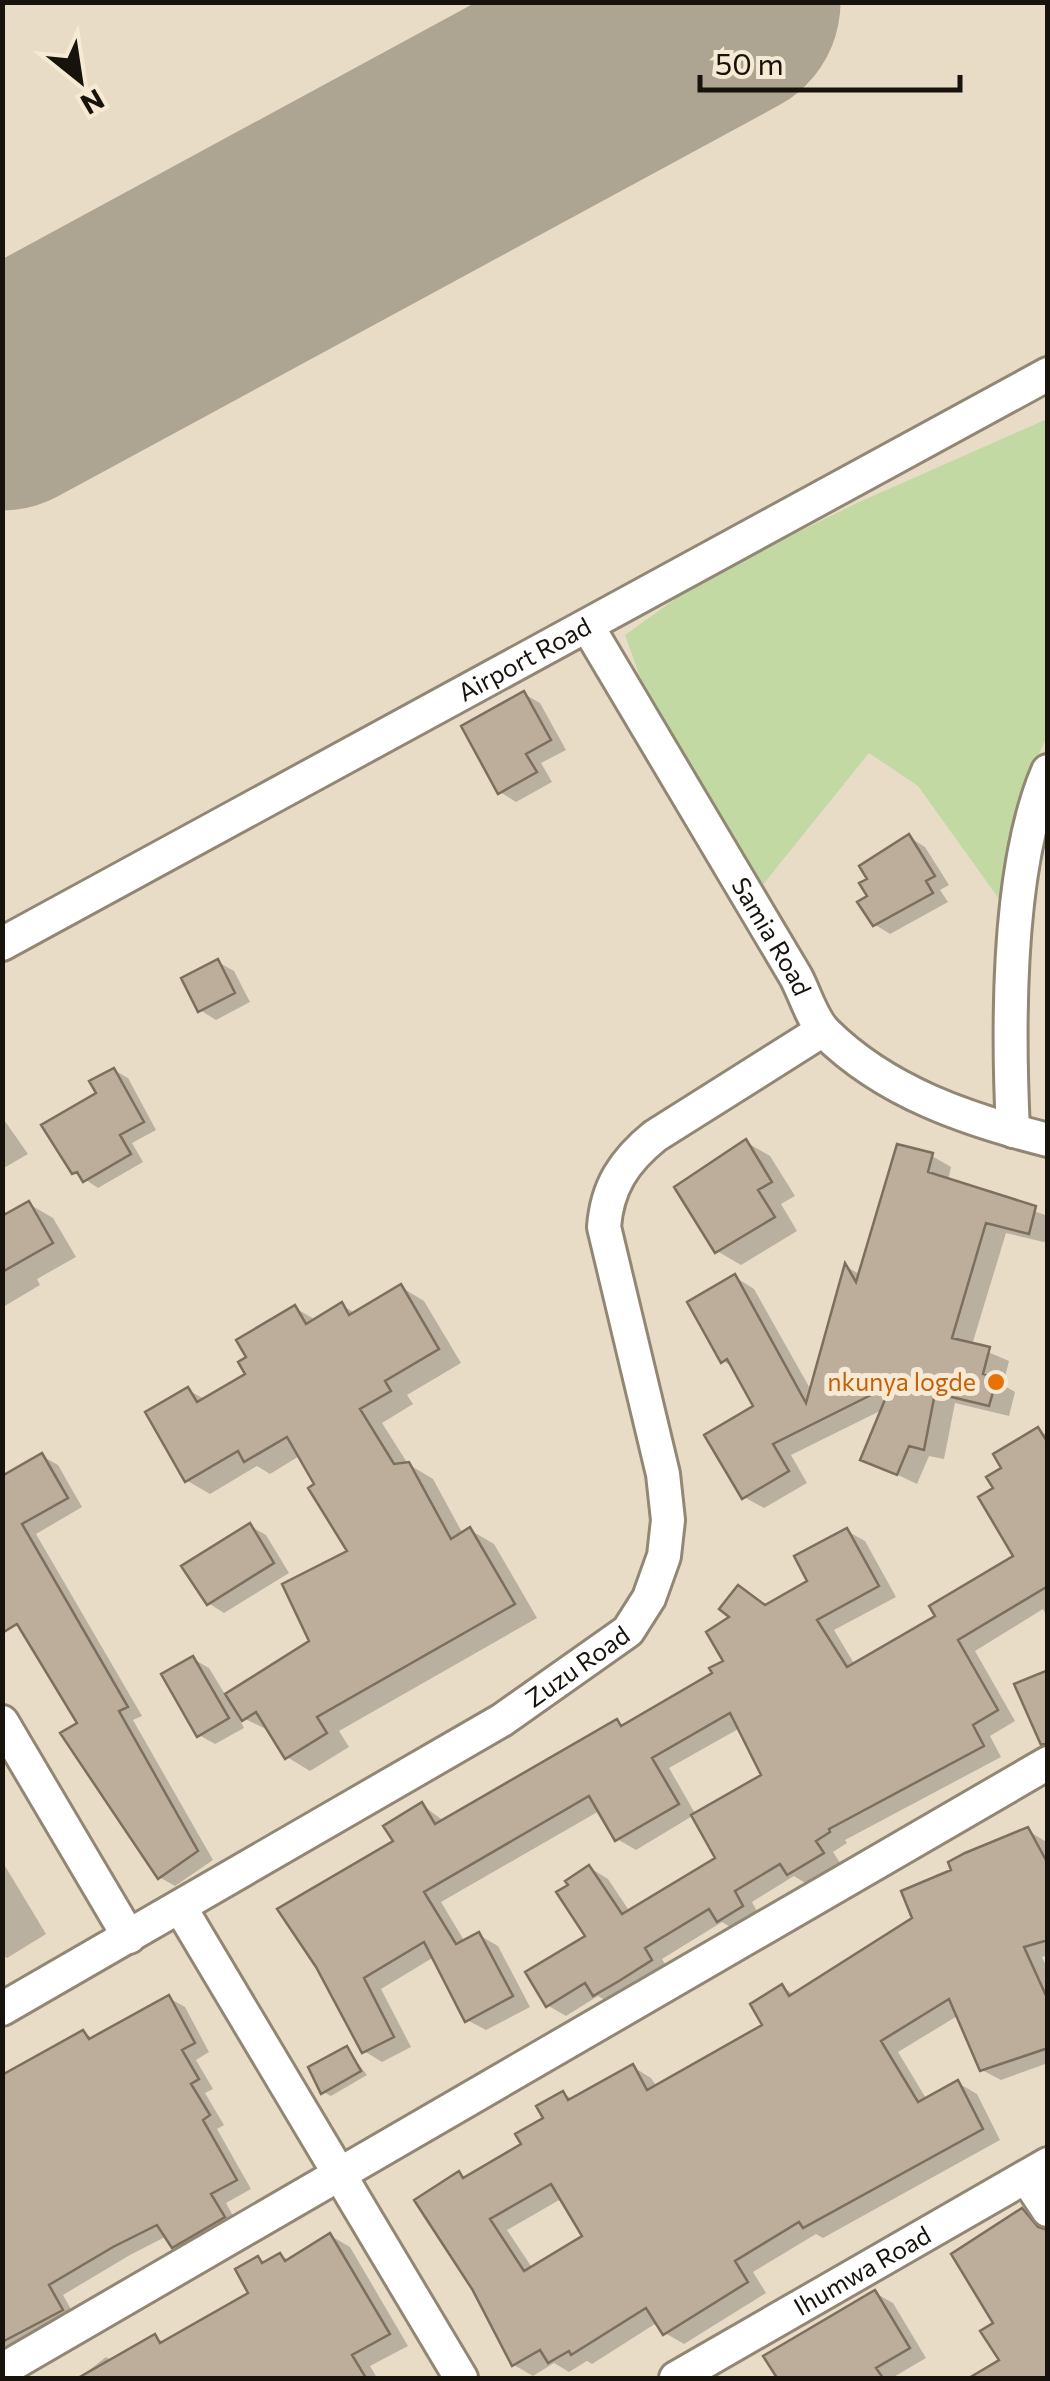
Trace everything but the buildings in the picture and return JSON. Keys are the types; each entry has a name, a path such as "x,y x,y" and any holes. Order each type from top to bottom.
{"street":[{"name":"Airport Road","path":"2,944 1048,374"},
{"name":"Samia Road","path":"588,627 796,977 823,1030 885,1079 944,1109 1048,1140"},
{"path":"1013,1132 1010,1066 1021,888 1030,811 1048,771"},
{"name":"Zuzu Road","path":"2,2009 502,1720 628,1631 648,1598 664,1556 668,1520 663,1474 604,1227 606,1202 632,1154 654,1136 823,1030"},
{"path":"2,1722 129,1937"},
{"path":"2,2370 1048,1763"},
{"path":"180,1907 461,2378"},
{"path":"1037,2171 1048,2210"},
{"name":"Ihumwa Road","path":"676,2378 726,2368 1037,2171"}],"green space":[{"path":"1047,419 1047,736 1015,808 1004,906 918,786 869,753 761,887 649,702 625,635 703,579 857,503"}],"runway":[{"path":"2,393 723,2"}],"place":[{"name":"nkunya logde","path":"996,1382"}]}
